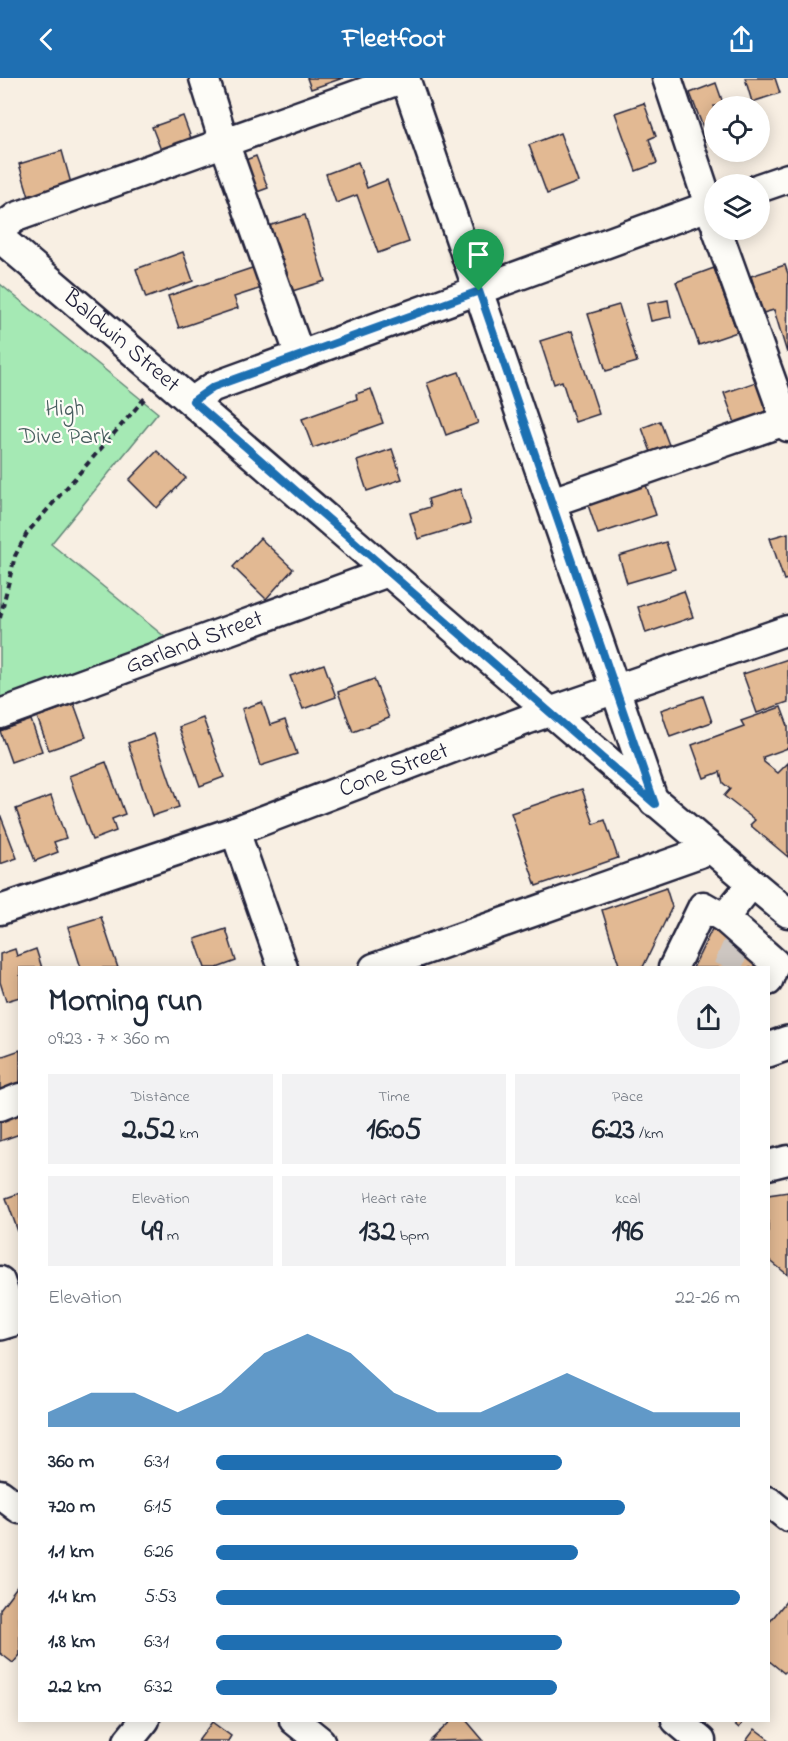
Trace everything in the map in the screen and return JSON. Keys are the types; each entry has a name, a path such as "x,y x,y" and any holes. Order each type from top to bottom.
{"main road":[{"path":"770,1049 788,1042"}],"street":[{"path":"204,78 224,142 300,356"},
{"path":"0,229 16,217 404,78 655,804"},
{"path":"667,78 704,186"},
{"path":"770,184 788,178"},
{"path":"193,401 213,387 479,291 704,218"},
{"name":"Baldwin Street","path":"0,238 193,401 655,804 788,913"},
{"path":"552,502 787,422 723,240"},
{"name":"Garland Street","path":"0,714 388,573"},
{"name":"Cone Street","path":"0,910 235,831 548,712 788,630"},
{"path":"235,831 282,966"},
{"path":"380,966 711,849"},
{"path":"734,932 752,883"},
{"path":"674,966 703,906 775,963 770,976"},
{"path":"0,1106 18,1099"},
{"path":"770,1164 788,1160"},
{"path":"0,1281 11,1320"},
{"path":"0,1494 18,1508"},
{"path":"770,1503 788,1517"},
{"path":"128,1741 143,1722"},
{"path":"296,1722 320,1741"},
{"path":"678,1722 701,1741"}],"path":[{"path":"0,618 15,556 27,533 146,397"}],"green space":[{"name":"High Dive Park","path":"0,284 158,413 51,544 171,642 0,704"}],"building":[{"path":"307,78 343,78 311,89"},
{"path":"745,78 775,78 780,93 770,96 750,96"},
{"path":"716,83 721,96 704,96 704,130 690,93"},
{"path":"644,103 656,136 649,139 657,163 636,171 615,113"},
{"path":"183,116 191,138 161,150 152,127"},
{"path":"560,133 578,182 547,194 529,145"},
{"path":"62,151 72,187 30,200 19,164"},
{"path":"256,156 268,188 246,196 235,164"},
{"path":"358,162 367,188 387,180 409,242 378,253 357,195 336,203 326,174"},
{"path":"305,215 325,281 289,292 268,226"},
{"path":"183,252 193,281 146,298 136,269"},
{"path":"785,265 788,274 787,353 774,310 763,313 751,276"},
{"path":"258,266 265,287 234,297 238,308 179,328 168,296"},
{"path":"714,268 737,332 699,345 676,282"},
{"path":"668,300 671,317 651,321 647,304"},
{"path":"619,305 637,362 606,371 588,314"},
{"path":"572,331 599,414 575,422 562,381 554,384 540,341"},
{"path":"459,372 478,423 446,435 427,383"},
{"path":"759,381 769,410 735,423 724,393"},
{"path":"371,389 383,423 313,448 302,419 357,399 356,394"},
{"path":"660,421 669,445 651,452 642,428"},
{"path":"392,449 402,479 367,491 357,461"},
{"path":"157,451 186,478 157,508 129,480"},
{"path":"646,485 656,515 598,534 588,505"},
{"path":"460,489 471,523 418,539 410,513 430,507 428,499"},
{"path":"788,533 788,579 784,580 770,538"},
{"path":"260,538 293,569 266,599 233,567"},
{"path":"666,542 675,569 627,583 619,556"},
{"path":"684,591 693,617 646,633 638,607"},
{"path":"788,659 788,702 757,713 743,674"},
{"path":"324,664 336,697 303,709 290,676"},
{"path":"374,679 389,718 353,732 338,692"},
{"path":"703,696 712,722 670,737 661,710"},
{"path":"262,702 270,725 285,720 297,754 260,766 242,709"},
{"path":"74,704 86,737 49,750 37,717"},
{"path":"781,707 788,726 788,748 763,757 764,762 778,773 788,763 788,857 750,825 755,820 724,796 730,789 723,783 720,772 704,778 692,745 744,726 741,721"},
{"path":"203,718 224,777 200,786 179,727"},
{"path":"31,720 42,751 11,762 0,731"},
{"path":"154,734 179,807 152,816 128,743"},
{"path":"106,762 125,814 112,819 116,831 92,840 69,776"},
{"path":"582,789 594,824 605,820 618,858 536,886 511,813"},
{"path":"51,796 66,838 54,842 58,852 35,861 16,809"},
{"path":"0,814 17,858 0,864"},
{"path":"666,888 672,907 643,966 619,966 602,910"},
{"path":"101,917 117,966 80,966 68,927"},
{"path":"714,925 761,966 694,966"},
{"path":"226,929 236,961 222,966 204,966 195,939"},
{"path":"15,949 17,956 36,949 41,966 18,966 18,998 6,1001 0,982 0,954"},
{"path":"18,1051 18,1088 0,1095 0,1057"},
{"path":"18,1110 18,1135 0,1141 0,1116"},
{"path":"788,1192 788,1275 770,1261 770,1195"},
{"path":"18,1194 18,1231 6,1198"},
{"path":"18,1585 18,1657 13,1663 0,1653 0,1609"},
{"path":"788,1599 788,1669 784,1673 770,1662 770,1622"},
{"path":"212,1722 231,1736 228,1741 198,1741"},
{"path":"450,1722 468,1722 483,1740 430,1741"},
{"path":"732,1722 744,1722 739,1728"},
{"path":"755,1729 771,1741 746,1741"}],"tunnel":[{"path":"728,966 737,945"}],"route":[{"path":"479,291 655,804 193,401 213,387 479,291"}]}
